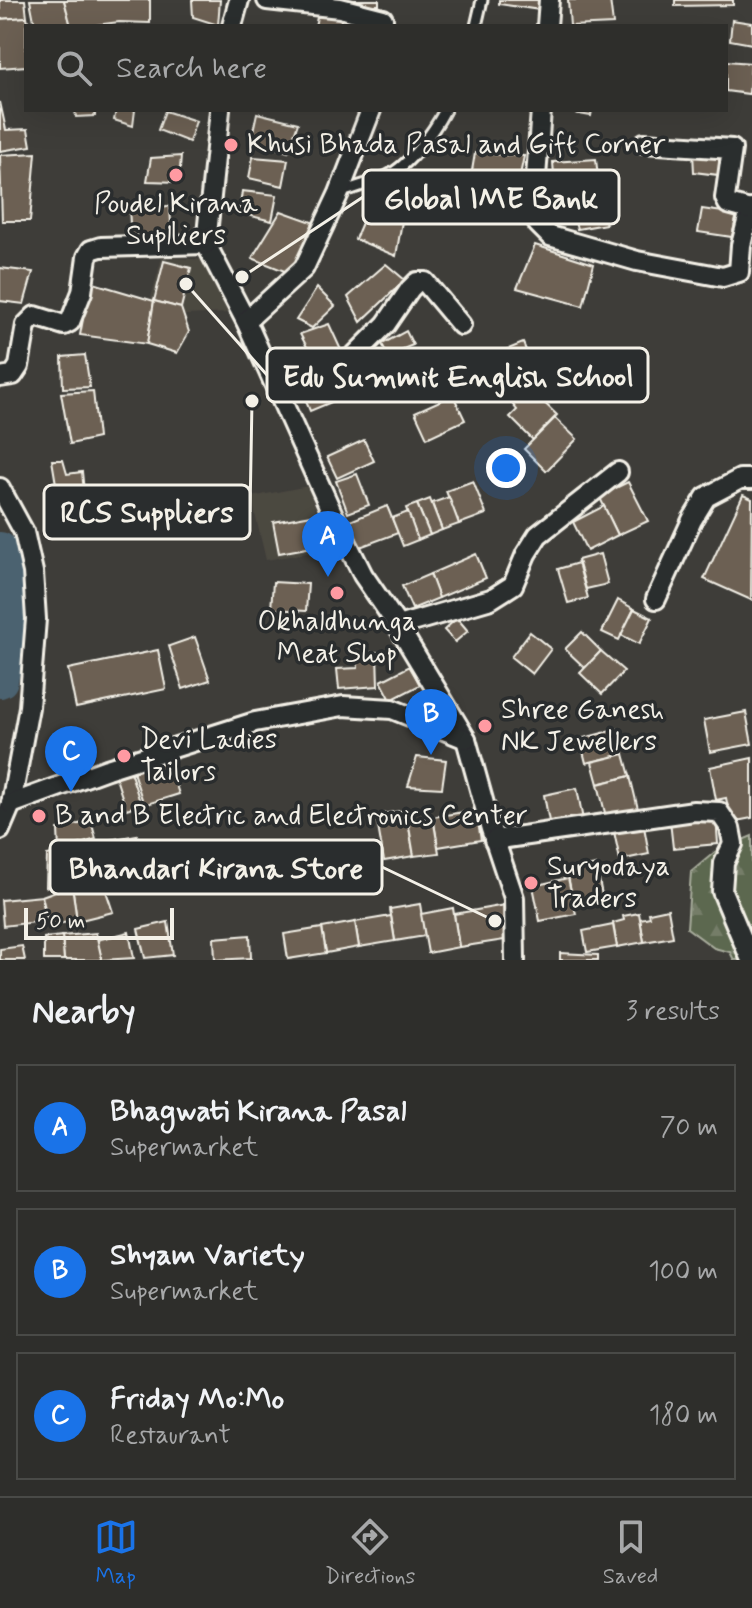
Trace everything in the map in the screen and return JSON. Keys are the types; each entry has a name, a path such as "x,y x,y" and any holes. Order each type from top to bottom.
{"street":[{"path":"233,24 239,0"},
{"path":"267,0 383,15"},
{"path":"547,24 549,0"},
{"path":"220,112 206,244 246,321 357,563 466,739 514,898 515,960"},
{"path":"246,321 304,268 339,193 370,112"},
{"path":"541,112 534,204 538,224 550,236 637,261 723,277 746,274 741,245 751,210 728,204 725,198 732,149 644,143"},
{"path":"0,377 13,375 19,366 26,325 35,316 64,325 70,322 82,292 87,257 91,250 101,247 206,244"},
{"path":"279,395 353,357 386,324 417,282 425,282 461,325"},
{"path":"398,626 491,599 513,585 538,535 618,472"},
{"path":"656,599 692,520 706,497 740,479 752,479"},
{"path":"0,488 24,532 33,572 36,619 29,707 11,804 0,830"},
{"path":"11,804 107,769 255,722 343,706 392,709 466,739"},
{"path":"494,840 694,811 719,812 730,828 733,844 724,863 722,891 751,960"}],"lane":[{"path":"476,24 482,0"},
{"path":"339,193 389,176 435,128 444,112"}],"shaded area":[{"path":"162,257 208,260 229,313 186,315 148,309"},
{"path":"308,486 330,549 266,560 251,497"}],"green space":[{"path":"752,836 752,960 734,960 730,952 714,948 687,928 691,872 716,851"}],"building":[{"path":"0,0 25,0 27,17 0,19"},
{"path":"30,0 64,0 70,24 35,24"},
{"path":"64,0 150,0 150,23 70,24"},
{"path":"192,0 220,0 218,24 193,17"},
{"path":"355,0 379,0 379,5 354,5"},
{"path":"499,0 541,0 540,10 499,4"},
{"path":"568,0 610,0 613,24 570,24"},
{"path":"675,0 733,0 733,5 675,6"},
{"path":"342,15 340,24 315,24 317,17"},
{"path":"27,17 29,24 24,24 24,66 0,68 0,19"},
{"path":"732,20 752,23 752,44 730,40"},
{"path":"728,61 751,63 749,94 728,91"},
{"path":"0,102 6,130 28,129 31,146 0,151"},
{"path":"75,112 95,112 95,116 76,117"},
{"path":"116,112 135,112 133,126 114,120"},
{"path":"165,112 196,121 189,142 158,130"},
{"path":"568,112 592,112 591,116"},
{"path":"257,113 298,123 288,152 251,140"},
{"path":"36,153 30,221 2,221 0,155"},
{"path":"475,153 524,156 512,214 466,206"},
{"path":"693,153 719,154 719,175 694,172"},
{"path":"181,156 179,182 147,181 151,158"},
{"path":"253,157 288,160 283,186 249,178"},
{"path":"596,159 599,187 555,188 553,162"},
{"path":"242,191 277,195 272,221 239,213"},
{"path":"596,196 606,224 577,229 569,201"},
{"path":"373,197 405,204 396,256 355,239"},
{"path":"170,206 172,241 131,242 129,207"},
{"path":"702,209 737,214 732,237 698,232"},
{"path":"281,211 315,223 292,274 252,258"},
{"path":"535,245 594,264 583,306 517,288"},
{"path":"164,261 191,268 181,308 154,301"},
{"path":"386,264 405,280 361,322 348,297"},
{"path":"0,268 33,272 24,304 0,301"},
{"path":"90,282 154,301 147,344 80,335"},
{"path":"317,288 335,306 312,328 296,320"},
{"path":"154,301 181,308 189,332 177,353 147,344"},
{"path":"329,324 341,350 315,362 300,334"},
{"path":"406,331 413,345 403,349 408,358 393,366 382,344"},
{"path":"523,343 537,377 497,392 484,359"},
{"path":"85,355 90,387 63,388 62,357"},
{"path":"347,367 358,391 310,411 300,387"},
{"path":"529,388 557,415 533,440 510,417 517,410 513,405"},
{"path":"93,391 98,438 70,444 61,393"},
{"path":"453,395 465,420 427,438 415,412"},
{"path":"555,418 577,439 546,471 524,449"},
{"path":"364,440 374,461 337,478 327,457"},
{"path":"52,460 63,460 67,474 82,472 84,492 58,496"},
{"path":"357,474 369,505 348,513 336,481"},
{"path":"473,481 486,514 459,524 446,491"},
{"path":"628,482 648,521 618,535 599,496"},
{"path":"743,495 752,499 751,600 704,579"},
{"path":"449,497 459,524 442,530 432,503"},
{"path":"430,499 442,530 430,535 417,504"},
{"path":"417,504 430,535 418,540 406,508"},
{"path":"387,506 398,533 360,547 350,521"},
{"path":"604,506 618,535 587,551 573,522"},
{"path":"408,512 418,540 403,546 392,518"},
{"path":"312,515 318,546 279,553 273,522"},
{"path":"476,554 486,578 439,598 430,574"},
{"path":"600,554 608,584 586,589 578,560"},
{"path":"578,563 588,598 568,603 558,569"},
{"path":"430,574 439,598 412,609 402,586"},
{"path":"273,582 308,584 306,611 271,609"},
{"path":"618,600 634,609 619,640 602,632"},
{"path":"634,609 652,618 639,644 621,635"},
{"path":"457,618 468,631 455,642 444,630"},
{"path":"530,632 551,649 532,674 511,657"},
{"path":"582,632 601,651 585,668 565,649"},
{"path":"195,637 210,680 183,689 169,646"},
{"path":"158,650 166,689 76,708 68,669"},
{"path":"601,651 624,671 602,694 580,673"},
{"path":"377,652 378,686 339,689 337,669 358,668 357,653"},
{"path":"410,666 420,685 391,700 381,681"},
{"path":"746,712 752,744 710,752 704,720"},
{"path":"618,729 624,754 586,763 580,739"},
{"path":"624,754 630,776 598,784 592,762"},
{"path":"417,757 446,760 442,788 408,786"},
{"path":"752,758 752,818 731,822 726,798 716,800 710,767"},
{"path":"168,761 179,794 144,805 133,772"},
{"path":"129,768 141,805 126,809 114,772"},
{"path":"630,776 638,809 606,817 598,784"},
{"path":"577,788 583,820 550,827 544,795"},
{"path":"406,810 414,856 384,861 376,815"},
{"path":"476,810 481,840 438,847 433,817"},
{"path":"716,816 718,844 673,848 670,821"},
{"path":"433,817 439,853 414,856 408,821"},
{"path":"91,821 96,839 59,851 58,829"},
{"path":"643,821 649,854 620,860 613,827"},
{"path":"137,835 141,854 115,860 109,840"},
{"path":"99,844 100,875 46,887 47,855"},
{"path":"596,865 603,900 574,906 567,871"},
{"path":"568,878 576,914 540,921 533,886"},
{"path":"102,879 113,912 77,921 72,885"},
{"path":"72,885 77,921 49,925 42,896"},
{"path":"42,896 45,921 3,926 1,900"},
{"path":"420,904 425,936 395,941 390,909"},
{"path":"505,905 511,939 459,947 454,914"},
{"path":"453,908 459,947 428,953 421,914"},
{"path":"668,909 673,937 644,942 640,919 650,917 649,913"},
{"path":"639,913 644,942 617,947 613,923 624,920 623,916"},
{"path":"391,916 395,941 359,947 355,922"},
{"path":"168,922 173,955 145,958 138,929"},
{"path":"355,922 359,947 326,953 322,928"},
{"path":"613,925 617,947 587,952 583,931"},
{"path":"322,928 326,953 288,959 284,934"},
{"path":"129,932 134,958 102,960 97,940"},
{"path":"96,933 102,960 64,960 62,936"},
{"path":"250,935 251,958 215,960 214,938"},
{"path":"62,936 64,960 44,960 44,938"},
{"path":"22,946 25,960 0,960 0,949"},
{"path":"560,953 598,955 598,960 560,960"}],"waterway":[{"path":"0,550 7,561 6,652 0,680"}],"place":[{"name":"Khusi Bhada Pasal and Gift Corner","path":"231,145"},
{"name":"Poudel Kirana Suplliers","path":"176,175"},
{"name":"Global IME Bank","path":"242,277"},
{"name":"Edu Summit English School","path":"186,284"},
{"name":"RCS Suppliers","path":"252,401"},
{"name":"Bhagwati Kirana Pasal","path":"328,577"},
{"name":"Okhaldhunga Meat Shop","path":"337,593"},
{"name":"Shree Ganesh NK Jewellers","path":"485,726"},
{"name":"Shyam Variety","path":"431,755"},
{"name":"Devi Ladies Tailors","path":"124,756"},
{"name":"Friday Mo:Mo","path":"71,792"},
{"name":"B and B Electric and Electronics Center","path":"39,816"},
{"name":"Suryodaya Traders","path":"531,883"},
{"name":"Bhandari Kirana Store","path":"495,921"}]}
